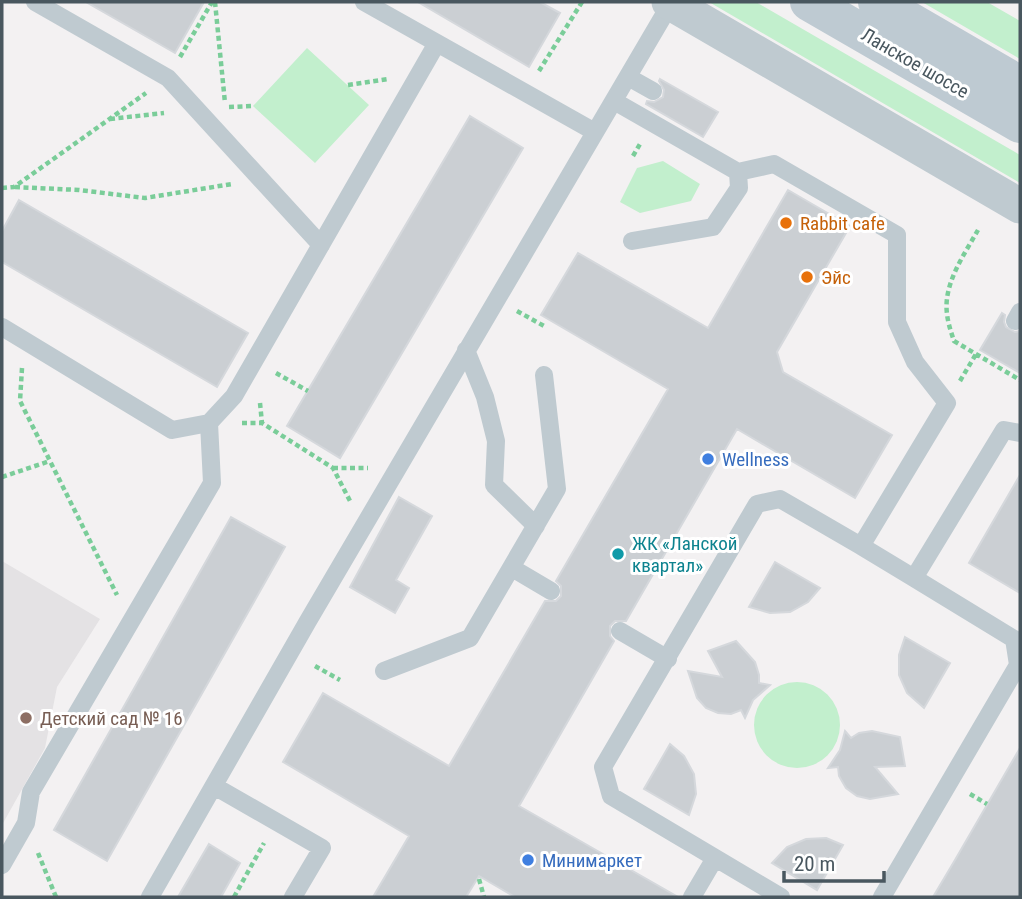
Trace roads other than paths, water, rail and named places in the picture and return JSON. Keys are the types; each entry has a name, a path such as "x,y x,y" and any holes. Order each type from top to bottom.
{"main road":[{"name":"Ланское шоссе","path":"809,2 1020,124"},
{"name":"Ланское шоссе","path":"877,2 1020,85"}],"street":[{"path":"670,2 1020,206"}],"lane":[{"path":"36,2 167,78 321,245"},
{"path":"364,2 595,132"},
{"path":"150,897 214,786 349,570 363,526 670,2"},
{"path":"3,331 24,340 172,430 209,423 234,396 437,43"},
{"path":"628,77 653,92"},
{"path":"614,101 738,172 774,164 897,235 897,322 915,362 947,403 861,546"},
{"path":"632,241 713,227 739,188 738,172"},
{"path":"466,351 485,397 496,441 494,485 536,526"},
{"path":"384,671 470,638 557,489 544,375"},
{"path":"2,865 26,823 31,792 212,483 209,423"},
{"path":"914,578 1004,430 1020,433"},
{"path":"781,897 611,796 603,767 757,504 780,499 1014,639 1018,665 882,897"},
{"path":"512,568 551,591"},
{"path":"620,631 668,659"},
{"path":"214,786 322,848 293,897"},
{"path":"692,897 715,858"}],"place":[{"name":"Rabbit cafe","path":"786,223"},
{"name":"Эйс","path":"807,277"},
{"name":"Wellness","path":"708,459"},
{"name":"ЖК «Ланской квартал»","path":"618,554"},
{"name":"Детский сад № 16","path":"26,718"},
{"name":"Минимаркет","path":"528,860"}]}
